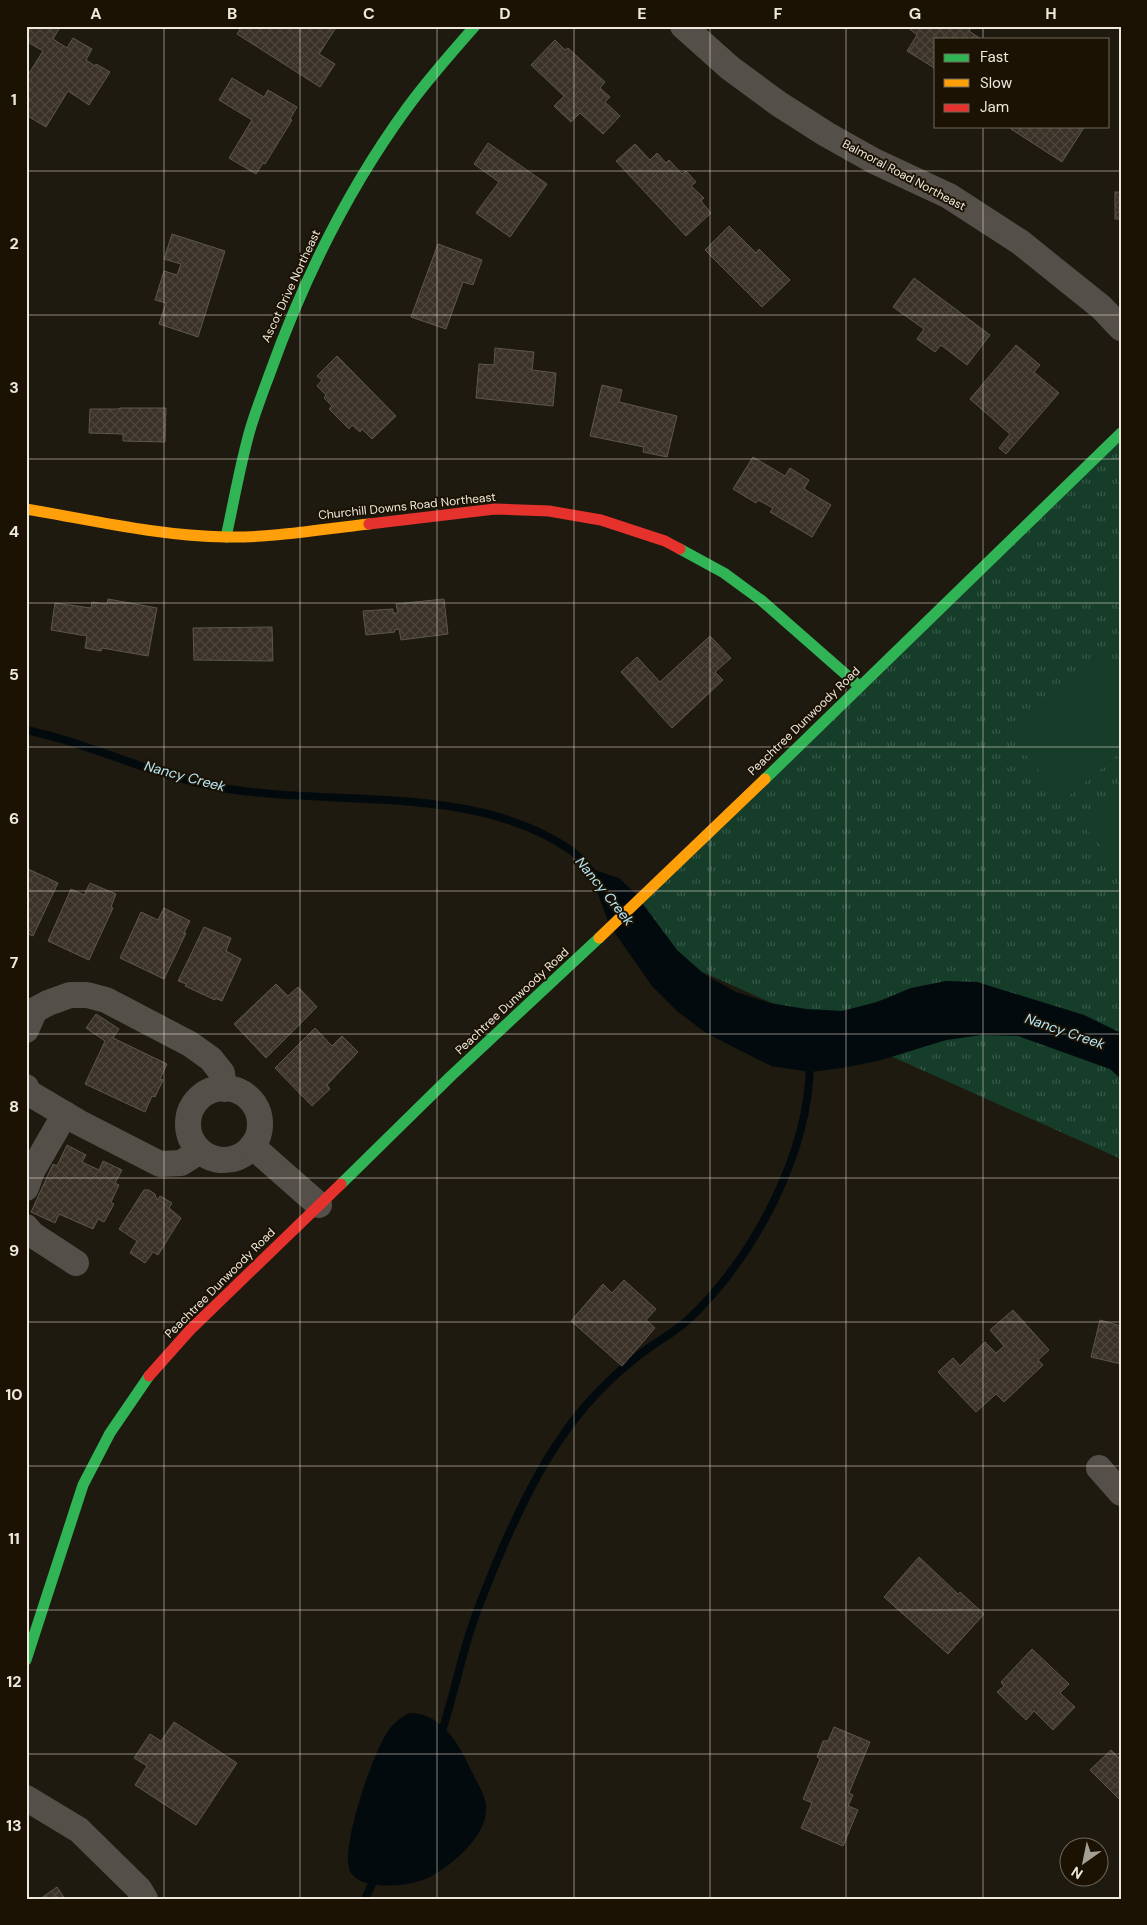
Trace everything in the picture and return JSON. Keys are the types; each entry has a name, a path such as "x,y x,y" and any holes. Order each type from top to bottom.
{"main road":[{"name":"Ascot Drive Northeast","path":"226,537 249,433 277,348 312,267 354,189 403,114 458,44 475,26"},
{"name":"Peachtree Dunwoody Road","path":"26,1660 83,1485 110,1433 146,1379 190,1330 451,1076 639,901 1121,433"},
{"name":"Churchill Downs Road Northeast","path":"26,509 162,532 226,537 280,534 495,509 548,511 601,520 665,541 724,573 761,600 859,686"}],"street":[{"name":"Balmoral Road Northeast","path":"684,26 730,68 779,104 826,134 874,161 949,196 1020,242 1101,307 1121,328"},
{"path":"26,1030 35,1010 48,1003 70,995 87,995 106,1000 190,1044 211,1059 222,1073 224,1089"},
{"path":"26,1087 29,1093 65,1114 160,1164 181,1163 200,1151"},
{"path":"224,1089 240,1092 251,1101 258,1115 260,1130 252,1146 240,1156 228,1160 214,1158 200,1151 193,1143 190,1134 188,1119 191,1108 202,1095 212,1090 224,1089"},
{"path":"26,1188 32,1171 65,1114"},
{"path":"252,1146 319,1205"},
{"path":"26,1227 33,1236 76,1263"},
{"path":"1098,1468 1121,1493"},
{"path":"26,1798 79,1830 139,1889 145,1899"}],"green space":[{"path":"1121,427 1121,1159 611,931"},
{"path":"1121,562 1121,599 1102,577"},
{"path":"1106,653 1121,671 1121,752 1064,800 1009,735"},
{"path":"1121,798 1121,869 1085,828"}],"water":[{"path":"588,868 619,878 634,892 677,950 704,974 736,992 770,1003 806,1009 842,1011 877,1002 911,988 946,981 977,982 1084,1015 1121,1033 1121,1079 1110,1069 1018,1036 982,1035 946,1040 878,1061 810,1072 771,1066 706,1033 677,1011 652,986 610,926"},
{"path":"409,1713 432,1719 449,1733 468,1764 483,1794 486,1806 485,1817 476,1838 468,1848 439,1872 411,1883 375,1885 360,1880 351,1873 348,1862 349,1846 358,1805 379,1747 392,1725"}],"building":[{"path":"28,26 54,26 59,29 53,39 67,48 73,38 92,49 86,60 110,72 89,105 68,91 46,127 26,115 26,78 43,51 26,41 26,29"},
{"path":"242,26 337,26 319,54 335,64 320,87 237,34"},
{"path":"906,26 972,26 969,31 980,38 934,38 934,68 907,51 917,35"},
{"path":"555,40 565,50 568,48 605,82 600,88 610,97 605,102 620,116 603,134 580,113 571,122 554,106 564,96 531,65"},
{"path":"232,78 264,97 268,90 297,107 290,119 292,120 265,164 263,163 256,174 229,158 252,120 219,100"},
{"path":"1012,128 1084,128 1062,162"},
{"path":"488,143 547,184 510,237 476,213 499,182 474,164"},
{"path":"635,144 650,160 657,153 666,163 669,160 682,174 686,171 696,182 691,186 704,198 701,201 711,213 686,236 616,161"},
{"path":"1115,192 1121,192 1121,219 1115,219"},
{"path":"729,226 756,253 759,249 790,280 762,307 705,250"},
{"path":"172,234 225,251 198,337 159,324 166,303 155,300 164,271 177,275 181,264 164,259"},
{"path":"438,244 482,260 473,285 463,282 446,329 411,317"},
{"path":"914,278 990,335 967,365 941,345 935,352 917,339 924,329 893,307"},
{"path":"1016,345 1040,365 1034,372 1059,393 1006,454 999,448 1010,434 970,399"},
{"path":"495,348 534,352 532,370 556,373 553,406 476,398 479,364 494,365"},
{"path":"337,356 396,416 372,439 362,429 360,432 352,425 349,429 329,409 332,406 324,398 326,395 317,386 322,380 317,376"},
{"path":"602,385 622,390 619,402 677,416 667,457 643,452 644,447 590,436"},
{"path":"166,408 165,442 123,441 123,434 89,433 90,409"},
{"path":"753,457 785,476 790,468 809,480 804,489 831,505 812,537 770,512 773,508 758,500 756,503 733,489"},
{"path":"108,599 157,608 148,656 102,648 101,651 85,648 87,636 51,630 55,603 91,608 92,602 107,604"},
{"path":"444,599 448,634 401,640 399,629 394,630 395,632 366,635 363,611 393,609 393,613 398,613 396,604"},
{"path":"272,627 273,661 194,660 193,628"},
{"path":"710,636 731,658 715,672 723,680 672,728 621,672 637,657 660,682"},
{"path":"26,868 58,883 33,936 26,933"},
{"path":"90,883 116,894 111,907 113,908 89,960 48,941 71,889 84,895"},
{"path":"164,908 190,921 164,979 120,958 141,912 158,920"},
{"path":"204,927 231,938 226,951 241,959 222,1001 215,998 215,1000 178,981"},
{"path":"276,984 288,996 298,987 317,1007 266,1058 234,1024"},
{"path":"96,1014 119,1029 113,1038 167,1064 160,1079 163,1080 155,1097 152,1096 145,1112 85,1084 105,1041 86,1028"},
{"path":"315,1028 332,1046 342,1036 358,1052 327,1085 330,1089 312,1106 275,1068"},
{"path":"67,1145 86,1155 82,1162 99,1170 103,1161 122,1170 115,1183 119,1185 111,1202 114,1204 104,1222 98,1219 93,1229 59,1214 55,1223 31,1212 53,1164 57,1166"},
{"path":"144,1190 149,1190 155,1194 157,1200 160,1196 172,1203 169,1208 181,1218 158,1255 153,1252 145,1263 130,1253 137,1241 119,1229"},
{"path":"624,1280 656,1309 646,1320 655,1328 622,1366 571,1321 603,1284 612,1293"},
{"path":"1013,1310 1049,1350 1038,1360 1043,1365 1004,1402 996,1394 976,1412 938,1372 953,1358 960,1366 985,1342 996,1353 1004,1346 990,1330"},
{"path":"1100,1320 1121,1326 1121,1364 1091,1357"},
{"path":"919,1557 958,1594 960,1592 984,1614 948,1654 884,1597"},
{"path":"1032,1649 1069,1684 1060,1693 1075,1707 1053,1730 1034,1711 1026,1720 997,1692 1004,1686 1001,1682"},
{"path":"174,1722 237,1763 196,1825 135,1785 147,1766 134,1758 150,1734 161,1741"},
{"path":"834,1727 870,1742 849,1793 853,1795 848,1806 858,1810 843,1846 801,1828 812,1803 803,1799 820,1759 817,1757 823,1741 828,1741"},
{"path":"1111,1750 1121,1760 1121,1801 1090,1770"},
{"path":"57,1887 65,1899 40,1899"}],"waterway":[{"name":"Nancy Creek","path":"26,730 75,743 148,769 222,788 265,793 402,801 448,806 492,815 534,830 572,851 595,876"},
{"path":"443,1728 479,1606 524,1501 554,1448 579,1414 617,1374 638,1356 689,1319 713,1294 756,1235 774,1202 800,1133 807,1098 810,1063"},
{"path":"365,1899 372,1884"}],"traffic: fast":[{"path":"226,537 252,423 297,303 329,235 365,170 407,108 475,26"},
{"path":"765,779 1121,433"},
{"path":"680,549 724,573 761,600 859,686"},
{"path":"341,1184 451,1076 599,938"},
{"path":"26,1660 83,1485 110,1433 149,1376"}],"traffic: slow":[{"path":"26,509 126,527 201,536 262,536 369,524"},
{"path":"599,938 765,779"}],"traffic: jam":[{"path":"369,524 495,509 549,511 601,520 665,541 680,549"},
{"path":"149,1376 190,1330 341,1184"}]}
